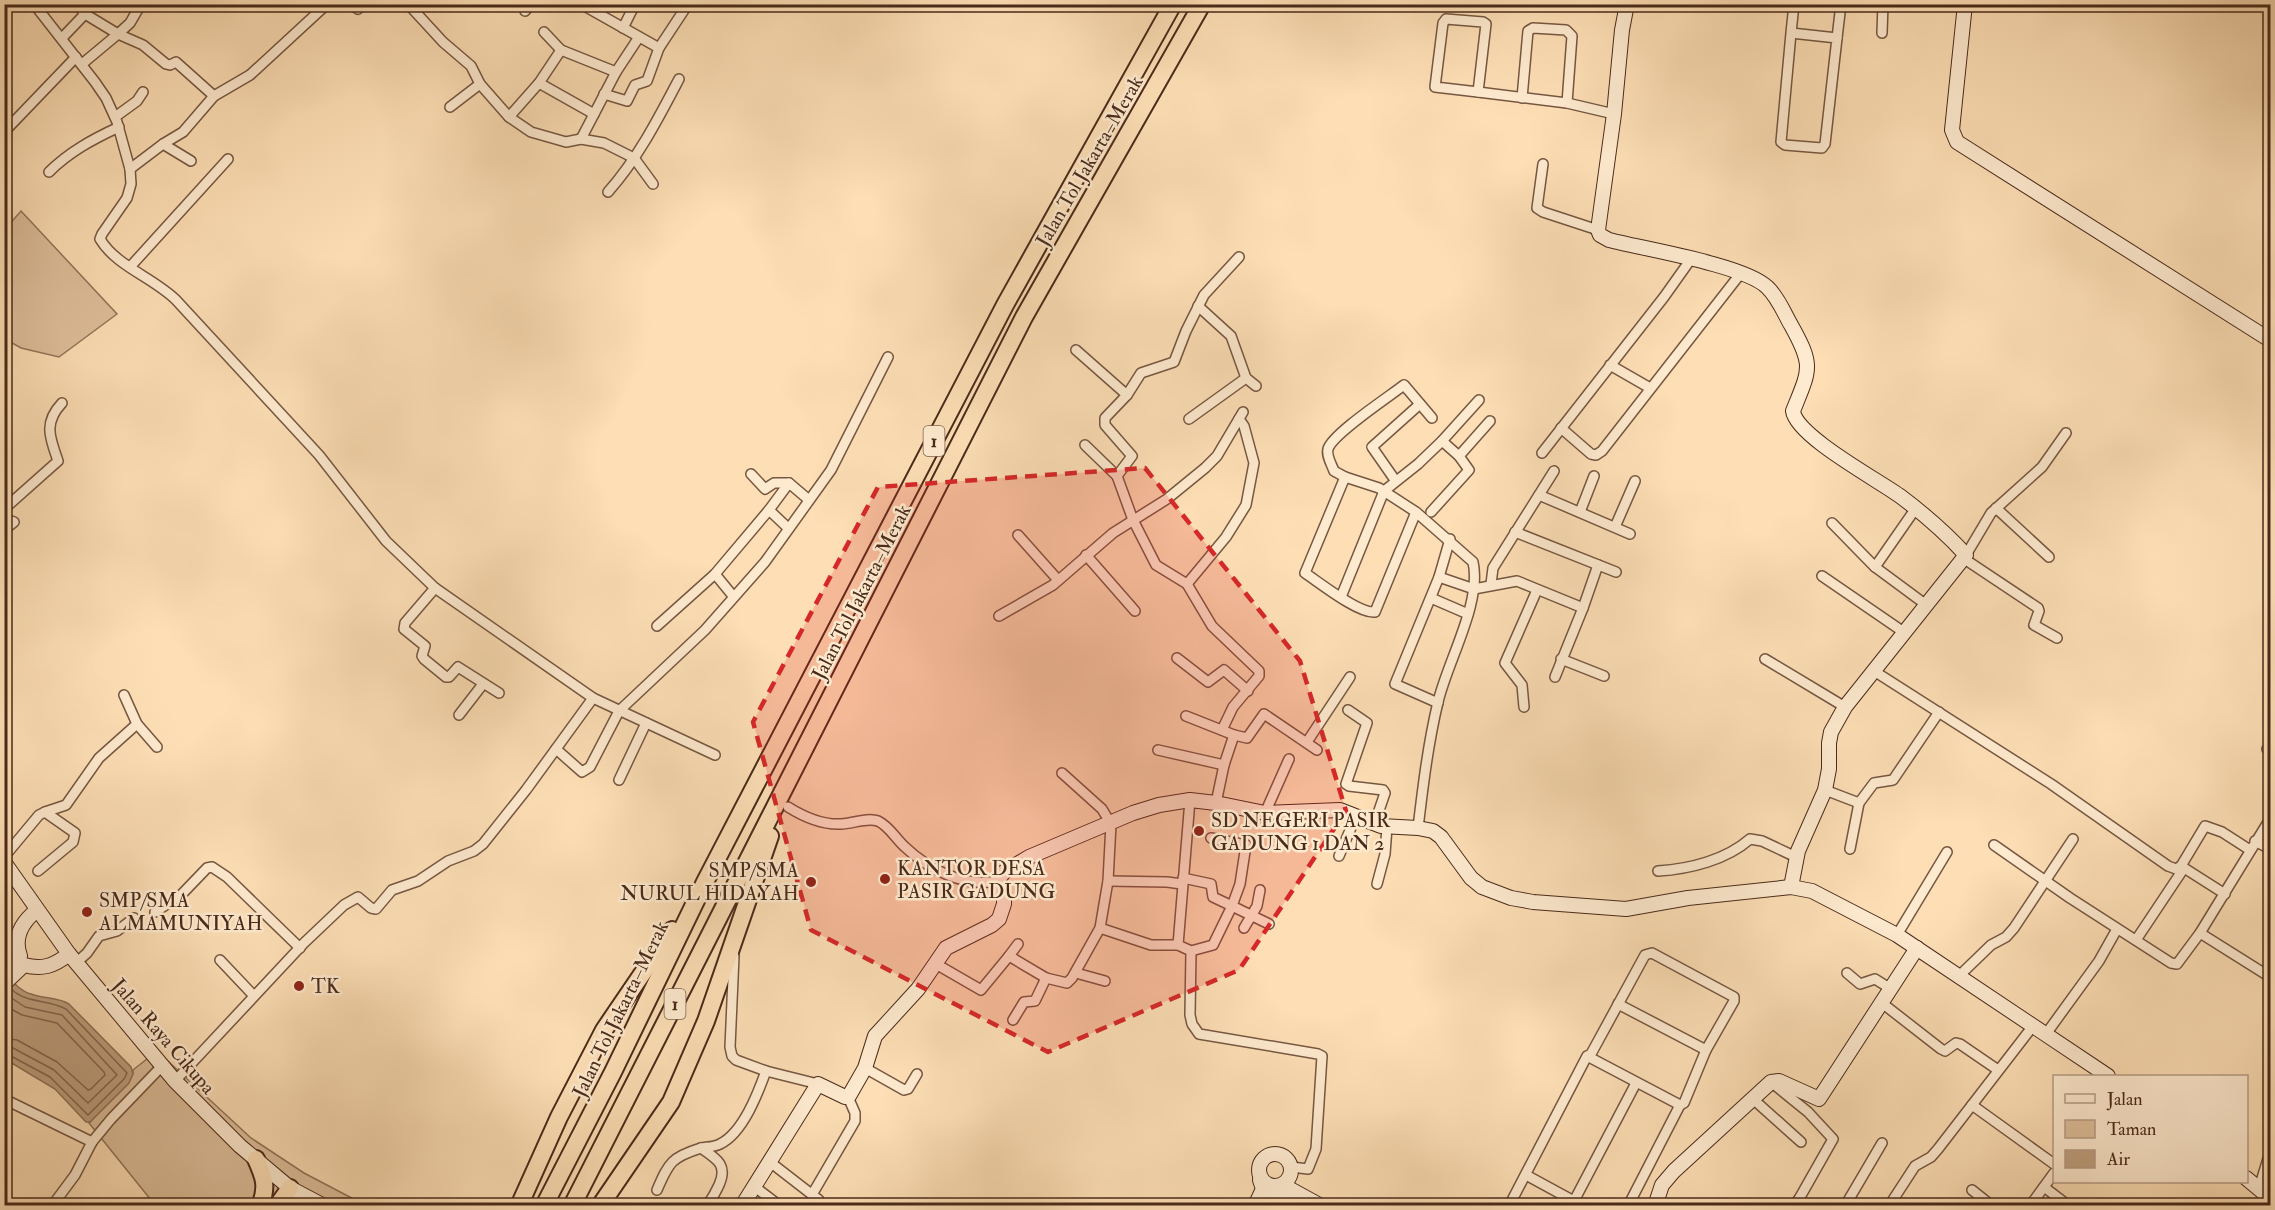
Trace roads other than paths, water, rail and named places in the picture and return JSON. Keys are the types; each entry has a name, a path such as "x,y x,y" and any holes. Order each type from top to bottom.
{"highway":[{"name":"Jalan Tol Jakarta–Merak","path":"544,1206 613,1072 705,882 1005,305 1173,4"},
{"name":"Jalan Tol Jakarta–Merak","path":"572,1206 783,805 1024,317 1202,4"},
{"path":"600,1206 671,1101 706,1021 783,805"},
{"path":"519,1206 559,1118 604,1030 705,882"},
{"path":"256,1159 265,1178 266,1189 260,1206"},
{"path":"277,1206 290,1188"}],"street":[{"path":"34,4 106,98 119,127 130,169 131,184 127,198 100,239 130,267 155,282 176,300 320,455 386,541 435,588 593,698 715,755"},
{"path":"4,132 79,60 118,34 130,23 141,4"},
{"path":"130,169 183,132 214,96 250,75 327,4"},
{"path":"351,4 358,9 364,4"},
{"path":"408,4 443,42 471,66 480,84 510,117 531,132 566,142 581,139 604,143 634,158 654,184"},
{"path":"623,28 635,4"},
{"path":"604,94 627,101 635,85 647,81 659,48 688,4"},
{"path":"1627,4 1598,230 1600,235 1609,240 1691,259 1750,276 1768,287 1804,348 1808,370 1793,411 1797,422 1836,454 1916,508 1941,530 1964,557 2038,608 2034,625 2057,638"},
{"path":"1794,4 1781,140 1785,145 1819,148 1825,144 1841,4"},
{"path":"1882,33 1883,4"},
{"path":"1936,4 1959,5 1952,130 1957,142 2271,340"},
{"path":"584,5 659,48"},
{"path":"62,38 83,9 118,34 143,45 166,64 176,62 214,96"},
{"path":"1478,92 1485,24 1446,19 1443,23 1435,87 1567,103 1614,114"},
{"path":"1522,98 1528,31 1533,28 1566,30 1572,36 1567,103"},
{"path":"544,32 561,50 616,72"},
{"path":"1791,33 1837,38"},
{"path":"581,139 616,72 639,37"},
{"path":"510,117 539,83 561,50"},
{"path":"608,192 655,126 679,79"},
{"path":"539,83 594,114"},
{"path":"450,108 480,84"},
{"path":"116,117 137,101 143,92"},
{"path":"49,172 62,159 94,138 119,127"},
{"path":"163,144 191,161"},
{"path":"130,267 228,159"},
{"path":"1543,164 1537,208 1598,230"},
{"path":"1118,476 1132,456 1104,421 1144,371 1174,362 1204,294 1239,257"},
{"path":"1542,453 1691,259"},
{"path":"1561,428 1591,454 1599,453 1740,273"},
{"path":"1198,306 1231,336 1246,378 1256,386"},
{"path":"1076,350 1127,395"},
{"path":"556,749 577,769 585,771 590,767 619,711 705,630 765,562 831,470 888,357"},
{"path":"1610,365 1650,388"},
{"path":"1189,419 1246,378"},
{"path":"1389,485 1345,477 1334,471 1328,454 1329,446 1344,430 1404,385 1432,418"},
{"path":"1341,597 1389,485 1407,473 1442,441 1479,400"},
{"path":"4,509 58,461 51,440 50,419 62,403"},
{"path":"1418,828 1427,750 1438,703 1445,676 1476,588 1473,561 1416,512 1389,485 1372,447 1420,404"},
{"path":"999,616 1035,597 1086,555 1133,520 1167,499 1211,463 1222,449 1241,415 1254,463 1246,505 1226,537 1187,584"},
{"path":"1459,456 1490,421"},
{"path":"1791,887 1796,856 1825,790 1829,769 1831,732 1845,707 1964,557 1991,513 2042,467 2066,433"},
{"path":"1431,512 1469,470 1459,456 1442,441"},
{"path":"1085,446 1118,476 1133,520 1156,565 1187,584 1212,626 1259,671 1259,676 1233,708 1222,730"},
{"path":"1490,585 1492,568 1554,471"},
{"path":"751,474 765,489 774,483 789,483 809,500"},
{"path":"1580,512 1594,476"},
{"path":"1345,477 1305,573 1341,597 1371,613 1375,612 1416,512"},
{"path":"1616,527 1635,481"},
{"path":"657,626 715,574 789,483"},
{"path":"1539,495 1630,534"},
{"path":"1875,567 1916,508"},
{"path":"1996,508 2049,557"},
{"path":"769,510 788,528"},
{"path":"4,518 14,522 4,530"},
{"path":"1832,523 1875,567 1925,604"},
{"path":"1515,532 1616,572"},
{"path":"1018,535 1058,580"},
{"path":"1438,703 1395,684 1439,577 1450,539"},
{"path":"1086,555 1136,611"},
{"path":"1555,677 1598,565"},
{"path":"715,574 734,596"},
{"path":"1822,576 1905,633"},
{"path":"1439,577 1476,588 1517,581 1583,608"},
{"path":"435,588 405,623 404,629 425,646 422,657 446,676 450,677 458,667 499,693"},
{"path":"1524,707 1522,685 1505,663 1538,590"},
{"path":"1431,598 1468,614"},
{"path":"1177,658 1208,682 1224,670 1248,691"},
{"path":"1561,659 1604,676"},
{"path":"1765,659 1845,707"},
{"path":"1874,672 2051,784 2168,866 2176,869 2183,867 2225,894"},
{"path":"1307,742 1350,677"},
{"path":"459,715 483,684"},
{"path":"124,696 137,724 157,747"},
{"path":"175,1081 300,948 354,898 358,897 371,908 376,909 392,890 418,881 448,861 478,849 593,698"},
{"path":"1348,710 1367,723 1346,784 1383,790 1385,793 1381,826 1385,854 1377,884"},
{"path":"1850,849 1859,803 1874,783 1893,780 1939,712"},
{"path":"1186,716 1234,735 1248,737 1264,714 1317,750"},
{"path":"619,780 646,723"},
{"path":"4,857 39,814 66,805 99,758 137,724"},
{"path":"1216,803 1224,765 1234,735"},
{"path":"1158,750 1224,765"},
{"path":"1265,813 1289,759"},
{"path":"1009,956 1046,978 1067,982 1076,973 1100,928 1108,881 1111,824 1102,809 1062,773"},
{"path":"1825,790 1859,803"},
{"path":"783,805 814,820 839,824 874,820 879,822 929,866 954,877 976,883 997,881 1004,872 1029,857 1133,813 1159,805 1190,800 1265,813 1340,810 1381,826 1418,828 1438,834 1471,878 1482,887 1511,898 1533,902 1626,909 1688,898 1791,887 1812,891 1897,935 2105,1075"},
{"path":"1178,945 1190,800"},
{"path":"38,871 73,842 75,837 75,833 45,812"},
{"path":"1339,856 1356,816"},
{"path":"1994,845 2174,965 2200,933 2271,819"},
{"path":"2136,940 2183,867 2205,826 2253,845 2271,849"},
{"path":"1100,928 1151,945 1178,945 1191,951 1213,945 1240,884 1246,845 1211,838"},
{"path":"1658,871 1677,870 1706,862 1738,849 1750,839 1759,840 1796,856"},
{"path":"1959,976 1991,945 2006,937 2014,928 2073,839"},
{"path":"1897,935 1947,852"},
{"name":"Jalan Raya Cikupa","path":"4,862 72,958 175,1081 240,1146 290,1188 324,1206"},
{"path":"155,912 182,895 207,868 212,867 227,877 300,948"},
{"path":"848,1097 865,1068 875,1036 918,989 946,948 992,925 999,919 1004,896 997,881"},
{"path":"1108,881 1182,881 1211,884 1213,897 1269,924"},
{"path":"1245,928 1259,901 1260,890"},
{"path":"4,984 22,960 18,937 22,925 37,910"},
{"path":"22,960 36,968 44,968 87,953 99,936 117,931 134,918"},
{"path":"2046,1035 2099,961 2117,928"},
{"path":"2200,933 2270,976"},
{"path":"736,936 730,1047 732,1056 736,1060 766,1071 817,1083 848,1097 855,1113 855,1121 813,1192"},
{"path":"936,964 981,990 1018,944"},
{"path":"1655,1206 1662,1185 1674,1171 1771,1082 1779,1082 1819,1099 1917,948"},
{"path":"1191,951 1190,1015 1191,1024 1199,1034 1322,1056 1316,1149 1308,1169 1291,1167"},
{"path":"1509,1206 1587,1056 1591,1054 1648,952 1732,994 1734,1000 1706,1050 1684,1103 1680,1105 1628,1206"},
{"path":"4,972 22,960"},
{"path":"220,960 254,996"},
{"path":"1076,973 1105,981"},
{"path":"1847,973 1860,984 1875,979 1892,989"},
{"path":"1013,1020 1024,1002 1035,1001 1046,978"},
{"path":"1618,1004 1706,1050"},
{"path":"1882,1004 1941,1049 1945,1051 1956,1043 1960,1044 1998,1070"},
{"path":"1889,1206 1915,1166 1931,1156 2033,1026"},
{"path":"1587,1056 1680,1105"},
{"path":"52,1206 75,1175 92,1143 111,1119 162,1066"},
{"path":"865,1068 906,1090 917,1074"},
{"path":"657,1190 671,1161 682,1154 720,1144 732,1134 749,1110 766,1071"},
{"path":"1771,1082 1808,1112 1833,1139 1796,1203 1809,1206"},
{"path":"742,1206 817,1083"},
{"path":"1574,1201 1636,1083"},
{"path":"1808,1112 1808,1105 1815,1097"},
{"path":"4,1099 92,1143"},
{"path":"1753,1099 1801,1142"},
{"path":"1972,1105 2053,1163"},
{"path":"1845,1206 1882,1143"},
{"path":"701,1148 714,1156 724,1173 715,1194 706,1206"},
{"path":"2259,1188 2271,1152"},
{"path":"1255,1206 1269,1189 1286,1182 1289,1177 1291,1167 1286,1158 1271,1154 1262,1160 1259,1174 1269,1189 1297,1206"},
{"path":"770,1162 813,1192 819,1200 819,1206"},
{"path":"1526,1175 1583,1206"},
{"path":"2030,1206 2053,1176"},
{"path":"2248,1179 2271,1198"},
{"path":"755,1187 780,1206"},
{"path":"2044,1187 2069,1206"},
{"path":"1269,1189 1290,1189 1321,1206"},
{"path":"1972,1190 1992,1206"}],"water":[{"path":"5,973 27,993 69,1004 131,1067 133,1074 129,1083 90,1122 86,1122 55,1089 5,1059"}],"place":[{"name":"SD NEGERI PASIR GADUNG 1 DAN 2","path":"1199,831"},
{"name":"KANTOR DESA PASIR GADUNG","path":"885,879"},
{"name":"SMP/SMA NURUL HIDAYAH","path":"811,882"},
{"name":"SMP/SMA ALMAMUNIYAH","path":"87,912"},
{"name":"TK","path":"299,986"}]}
